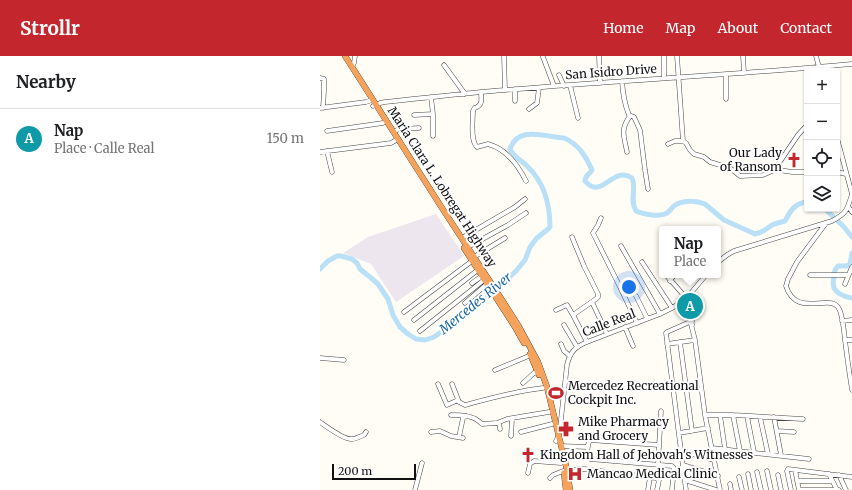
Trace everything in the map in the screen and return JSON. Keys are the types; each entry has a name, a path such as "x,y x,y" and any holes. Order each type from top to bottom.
{"highway":[{"name":"Maria Clara L. Lobregat Highway","path":"341,56 393,132 396,140"},
{"name":"Maria Clara L. Lobregat Highway","path":"345,56 383,123 468,247 473,259"},
{"name":"Maria Clara L. Lobregat Highway","path":"404,152 500,301 531,355 543,388 552,424 561,446 570,490"},
{"name":"Maria Clara L. Lobregat Highway","path":"500,301 518,324 538,362 547,387 561,463 565,471 566,490"}],"street":[{"path":"352,67 355,56"},
{"path":"504,56 505,90"},
{"path":"599,56 600,83"},
{"path":"664,56 664,78"},
{"path":"677,56 683,141 692,152 704,157 710,162 730,168 740,176 763,175 777,169 792,172 804,172"},
{"path":"743,56 744,73"},
{"path":"816,56 819,68"},
{"path":"543,57 554,86"},
{"name":"San Isidro Drive","path":"826,68 852,64"},
{"path":"444,65 465,94"},
{"name":"San Isidro Drive","path":"322,108 515,89 804,70"},
{"path":"559,75 564,86"},
{"path":"726,75 726,99"},
{"path":"320,78 324,79 322,108"},
{"path":"622,81 624,101 630,116 633,116 640,130 644,170 648,189"},
{"path":"570,85 578,118"},
{"path":"529,109 537,104 539,88"},
{"path":"515,89 515,101"},
{"path":"481,93 481,104 474,108 473,111 474,145 479,147 488,144 500,148 522,172 526,181"},
{"path":"431,97 433,136"},
{"path":"414,115 433,114"},
{"path":"627,152 623,128 630,116"},
{"path":"400,120 401,128"},
{"path":"327,131 383,123"},
{"path":"393,132 401,128 419,128"},
{"path":"777,169 781,159 804,128"},
{"path":"320,152 387,143 396,140"},
{"path":"721,260 734,251 832,221 846,212 852,194 838,140"},
{"path":"668,144 683,141"},
{"path":"327,151 332,172"},
{"path":"840,173 846,174"},
{"path":"462,238 526,199"},
{"path":"848,206 852,212"},
{"path":"468,247 508,225 526,213"},
{"path":"601,218 593,233 637,323"},
{"path":"826,223 797,262 786,286 792,298 800,302 806,304 833,304 840,308 852,390"},
{"path":"572,237 598,294 598,297 592,302 573,314"},
{"path":"404,312 473,259 505,238"},
{"path":"621,246 660,314"},
{"path":"642,262 672,308"},
{"path":"845,284 852,267"},
{"path":"810,276 848,275"},
{"path":"472,283 485,278"},
{"path":"465,303 485,278"},
{"path":"414,320 485,278"},
{"path":"420,331 485,278"},
{"name":"Calle Real","path":"557,438 567,365 572,352 577,347 587,342 672,308 685,300 701,278"},
{"path":"670,280 689,308 695,340 705,415 720,490"},
{"path":"636,296 647,318"},
{"path":"592,302 606,334"},
{"path":"556,310 567,305 587,342"},
{"path":"842,320 852,320"},
{"path":"686,490 666,332 691,323"},
{"path":"564,326 577,347"},
{"path":"625,327 633,346"},
{"path":"667,344 695,340"},
{"path":"845,340 852,340"},
{"path":"680,342 692,431"},
{"path":"561,344 564,351 570,356"},
{"path":"495,370 531,355"},
{"path":"320,358 344,360"},
{"path":"523,383 534,373 538,372"},
{"path":"438,384 447,405 458,400"},
{"path":"452,384 459,402 465,405 523,390 543,388"},
{"path":"658,464 661,411"},
{"path":"451,415 466,416 476,419 482,424 499,423 512,418 549,412"},
{"path":"705,415 803,419"},
{"path":"720,415 725,449"},
{"path":"733,415 740,451"},
{"path":"431,432 440,431 451,436 461,437 463,418 466,416"},
{"path":"747,416 754,452"},
{"path":"760,417 768,454"},
{"path":"774,417 781,455"},
{"path":"510,436 512,418"},
{"path":"320,422 344,438 352,440 364,435 366,432"},
{"path":"499,423 500,430"},
{"path":"521,432 552,424"},
{"path":"679,433 708,428"},
{"path":"777,432 794,432"},
{"path":"659,445 592,440 589,441 588,457 590,459 671,465 673,466 672,490"},
{"path":"561,446 588,447"},
{"path":"712,448 809,458"},
{"path":"682,451 714,460"},
{"path":"528,473 530,464 534,462 561,463"},
{"path":"415,490 422,463"},
{"path":"683,465 718,476"},
{"path":"791,490 787,471 789,468 851,477 852,482"},
{"path":"550,478 552,475 565,471 584,469 658,479 657,490"},
{"path":"795,470 799,490 837,490 830,474"},
{"path":"767,471 771,490"},
{"path":"757,472 761,490"},
{"path":"748,474 751,490"},
{"path":"778,475 781,490"},
{"path":"839,475 846,490"},
{"path":"648,490 650,477"},
{"path":"739,477 742,490"},
{"path":"685,480 716,490"},
{"path":"797,481 832,481"},
{"path":"730,484 731,490"}],"shaded area":[{"path":"436,214 464,256 396,302 371,264 343,253 368,237"}],"waterway":[{"name":"Mercedes River","path":"320,269 328,261 337,256 352,259 357,263 360,269 378,284 388,299 393,315 400,327 416,339 425,340 434,337 489,296 516,271 525,260 530,247 536,239 550,227 549,210 545,194 538,179 533,172 511,152 510,149 519,137 533,134 564,138 578,147 592,170 585,179 585,181 591,186 597,187 619,176 625,175 632,178 634,186 634,207 636,211 642,213 662,215 669,212 677,204 689,201 697,202 705,204 724,220 755,234 774,224 785,221 793,208 804,203"},
{"name":"Mercedes River","path":"828,212 852,237"},
{"name":"Mercedes River","path":"834,274 838,266 847,266 850,264 852,253"},
{"name":"Mercedes River","path":"834,277 833,284 835,290 842,295 852,298"}],"place":[{"name":"Our Lady of Ransom","path":"794,160"},
{"name":"Nap","path":"690,306"},
{"name":"Mercedez Recreational Cockpit Inc.","path":"556,393"},
{"name":"Mike Pharmacy and Grocery","path":"566,429"},
{"name":"Kingdom Hall of Jehovah's Witnesses","path":"528,455"},
{"name":"Mancao Medical Clinic","path":"575,474"}]}
